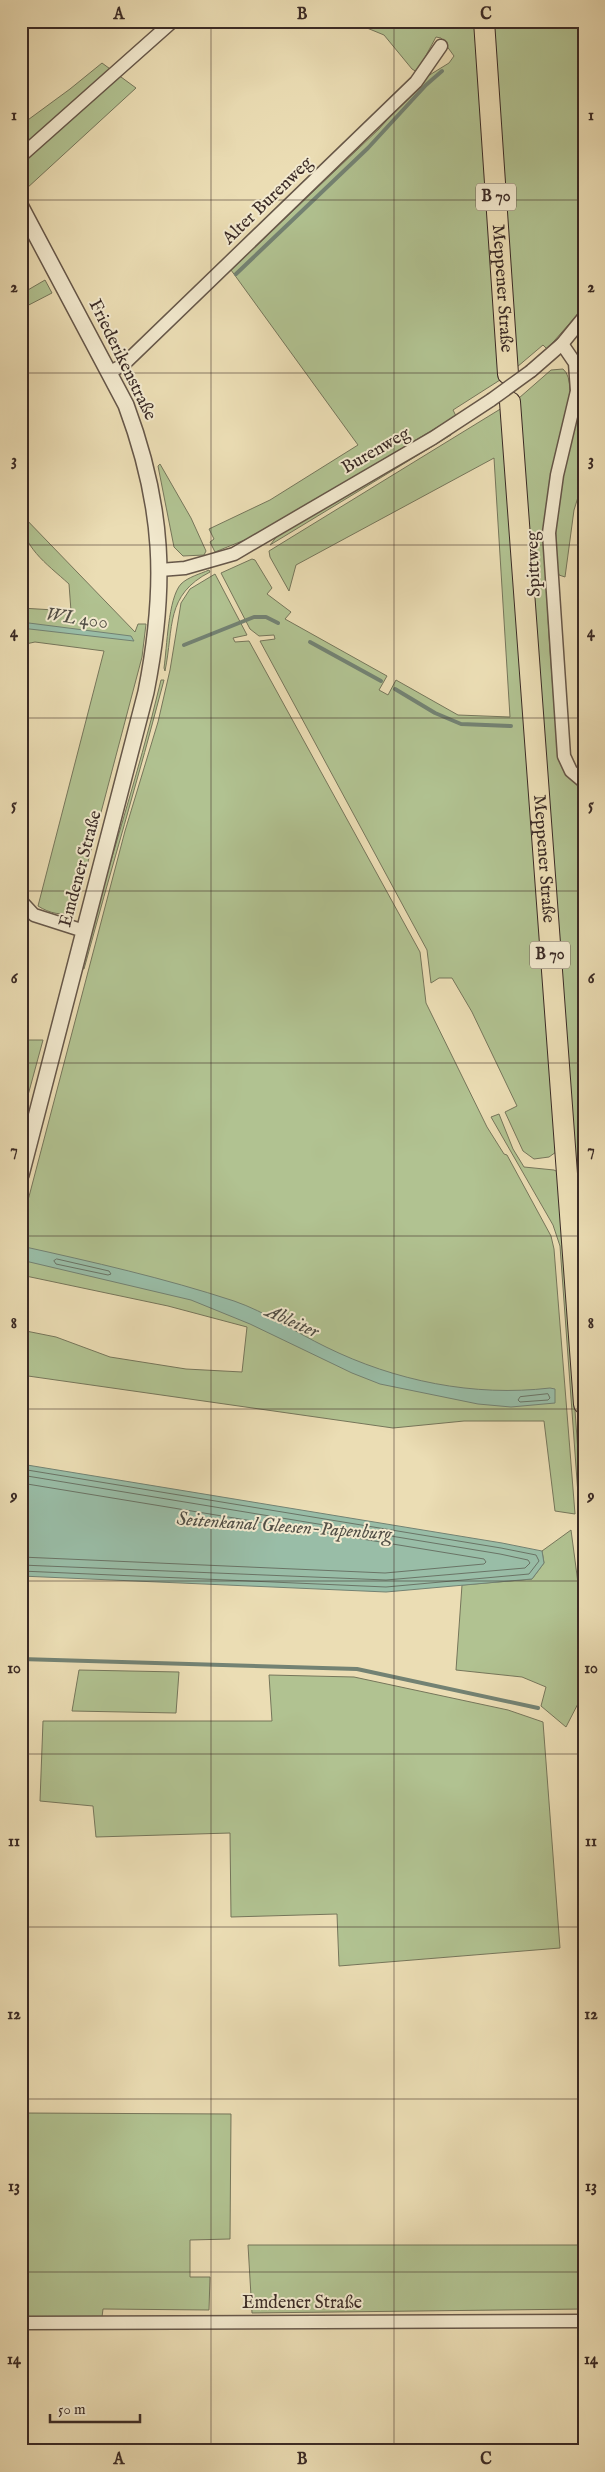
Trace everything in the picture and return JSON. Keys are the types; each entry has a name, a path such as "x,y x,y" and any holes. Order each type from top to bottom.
{"main road":[{"name":"Meppener Straße","path":"484,21 508,374"},
{"name":"Meppener Straße","path":"500,401 584,1404"}],"street":[{"path":"24,151 173,21"},
{"name":"Alter Burenweg","path":"110,372 123,365 416,82 441,46"},
{"name":"Friederikenstraße","path":"21,207 110,372 138,438 156,513 160,570"},
{"name":"Burenweg","path":"160,570 185,568 234,554 500,401 562,344 584,317"},
{"name":"Spittweg","path":"562,344 575,363 577,391 557,475 549,532 564,756 571,771 584,782"},
{"name":"Emdener Straße","path":"21,1175 146,692 156,639 160,570"},
{"path":"21,901 34,915 84,931"},
{"name":"Emdener Straße","path":"21,2323 584,2321"}],"shaded area":[{"path":"365,21 474,21 500,380 453,410 456,416 290,515 247,539 215,552 210,542 214,539 209,529 270,500 358,445 231,270 379,129 423,79 449,63 454,56 441,38 436,37 417,72 412,69 384,35 367,28"},
{"path":"491,21 584,21 584,307 547,349 543,345 517,367"},
{"path":"102,63 136,88 26,189 21,179 21,125"},
{"path":"45,280 52,293 21,309 21,294"},
{"path":"584,338 584,478 574,510 565,577 559,575 557,568 555,514 582,380 579,352"},
{"path":"563,369 568,378 570,391 565,424 549,486 546,553 550,655 558,757 569,776 584,788 584,1286 519,398 551,370"},
{"path":"502,408 556,1152 549,1157 534,1159 523,1151 505,1112 517,1106 472,1012 452,978 439,978 431,983 427,950 260,641 275,639 274,635 259,636 250,629 221,573 252,559 255,560 272,588 267,594 291,612 285,619 387,676 379,690 388,695 396,680 458,715 510,717 494,458 296,565 289,591 270,557 269,551"},
{"path":"450,433 451,435 270,545 278,535"},
{"path":"160,464 191,518 206,551 204,555 183,556 174,547 158,466"},
{"path":"21,514 135,632 138,624 146,624 142,657 75,911 66,914 47,911 38,906 104,651 35,642 21,645 21,608 71,611 69,584 36,554 25,536"},
{"path":"209,570 210,572 185,591 178,602 171,626 165,671 173,600 181,584 187,579"},
{"path":"215,574 247,635 233,638 235,642 249,641 420,952 426,1003 487,1127 504,1154 507,1155 551,1236 554,1249 575,1514 555,1511 544,1421 464,1421 393,1428 21,1375 21,1330 56,1337 110,1357 186,1369 242,1372 247,1327 168,1306 21,1275 21,1227 125,831 158,722 170,670 181,603 190,589"},
{"path":"161,680 164,680 84,969 81,968"},
{"path":"21,1040 43,1040 21,1121"},
{"path":"499,1114 513,1149 524,1167 558,1172 583,1522 580,1522 560,1246 553,1225 491,1117"},
{"path":"571,1530 578,1583 584,1692 566,1727 541,1706 546,1687 522,1677 456,1670 462,1585 532,1579 544,1563 542,1551"},
{"path":"79,1670 179,1672 176,1713 72,1711"},
{"path":"269,1675 354,1677 508,1710 543,1722 560,1948 339,1966 337,1914 231,1917 230,1833 96,1837 93,1806 40,1801 43,1721 272,1721"},
{"path":"21,2113 231,2114 230,2239 190,2240 190,2277 210,2277 209,2310 103,2309 102,2317 23,2317"},
{"path":"248,2245 584,2245 584,2309 252,2313"}],"water":[{"path":"21,622 131,636 134,641 21,628"},
{"path":"21,1246 102,1264 234,1301 280,1322 326,1347 379,1369 435,1384 464,1388 521,1390 550,1388 555,1389 555,1403 511,1407 478,1404 380,1384 352,1373 250,1324 191,1300 21,1260"},
{"name":"Seitenkanal Gleesen-Papenburg","path":"21,1464 502,1543 542,1551 544,1563 532,1579 386,1592 21,1576"}],"waterway":[{"path":"236,274 368,148 426,85 442,71"},
{"path":"184,645 254,617 266,617 278,623"},
{"name":"WL 400","path":"310,642 381,681"},
{"name":"WL 400","path":"395,689 435,713 461,724 511,726"},
{"path":"21,1659 357,1669 538,1708"}],"water label":[{"name":"Ableiter","path":"292,1322"}]}
